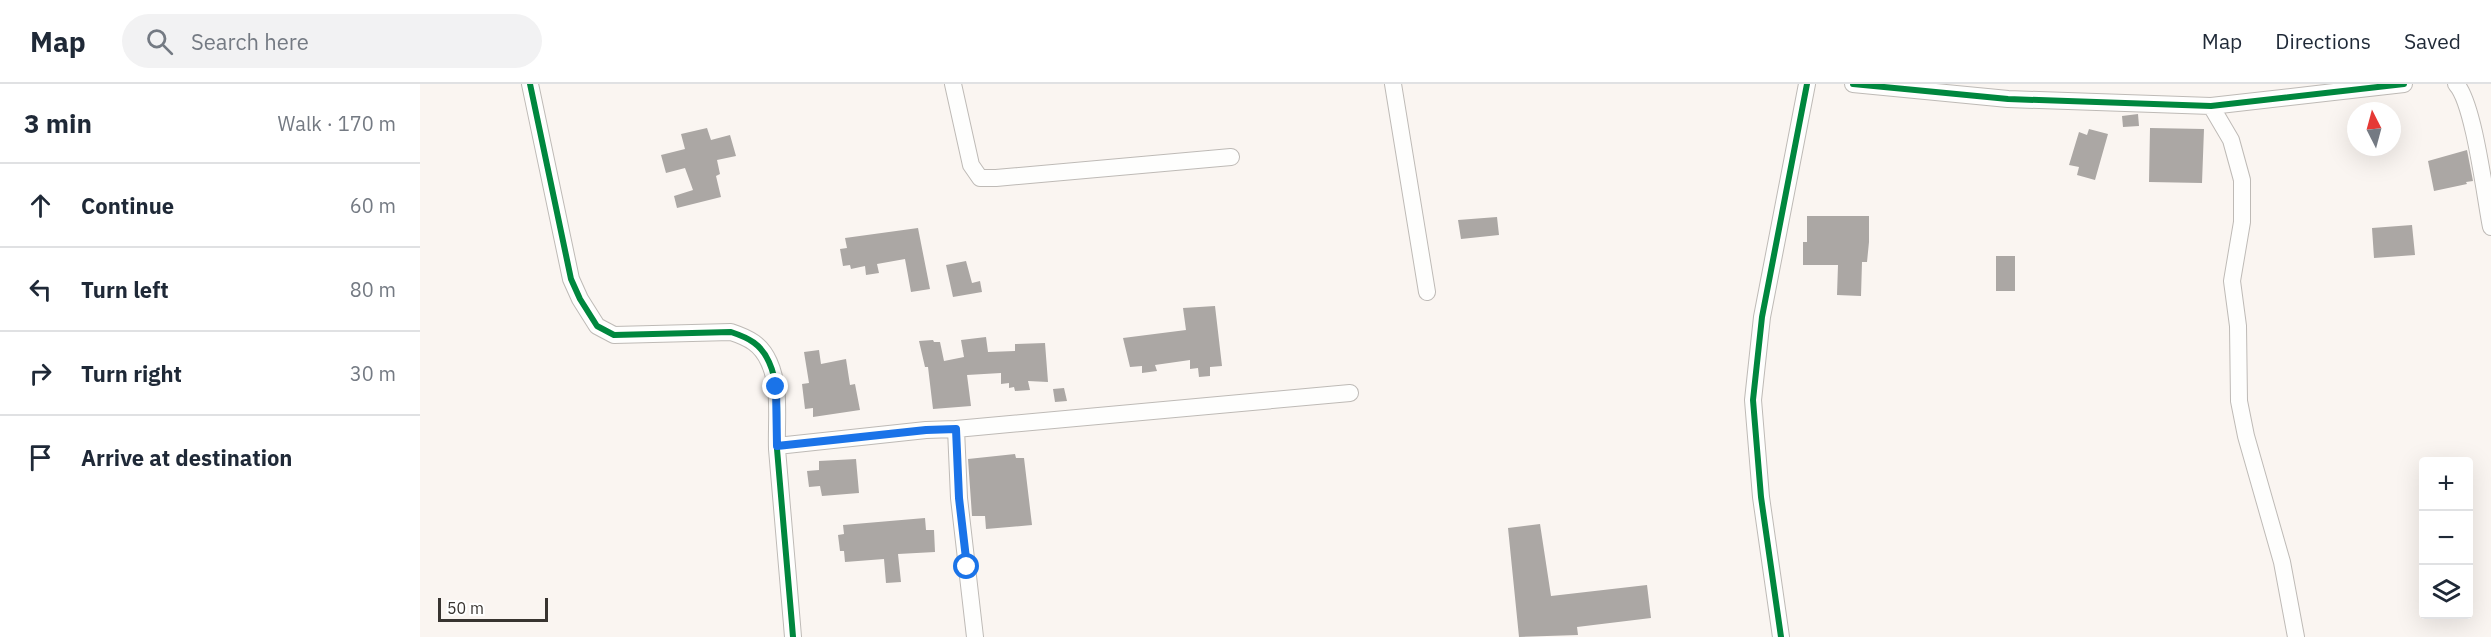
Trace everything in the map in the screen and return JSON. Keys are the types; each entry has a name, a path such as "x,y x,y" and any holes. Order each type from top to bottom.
{"street":[{"path":"531,84 571,279 580,299 597,326 614,335 731,332 750,338 763,350 771,364 776,387 777,446 793,637"},
{"path":"953,84 971,165 980,178 1231,158"},
{"path":"1393,84 1427,292"},
{"path":"1781,637 1761,497 1753,400 1762,317 1807,84"},
{"path":"1853,84 2008,99 2211,106 2404,84"},
{"path":"2456,84 2463,91 2469,110 2491,227"},
{"path":"2211,106 2231,140 2242,180 2241,222 2232,281 2238,326 2239,401 2246,436 2282,562 2296,637"},
{"path":"777,446 926,430 1350,393"},
{"path":"956,429 959,498 975,637"}],"building":[{"path":"2138,114 2139,126 2123,127 2122,116"},
{"path":"707,128 711,140 730,135 736,156 717,160 720,174 716,176 721,197 677,208 674,196 693,190 685,168 666,173 661,155 685,149 681,134"},
{"path":"2150,128 2204,129 2202,183 2149,182"},
{"path":"2089,129 2108,134 2095,180 2077,175 2079,167 2069,165 2079,132 2087,135"},
{"path":"2467,150 2473,181 2434,191 2428,161"},
{"path":"1807,216 1869,216 1867,262 1862,262 1861,296 1837,295 1838,265 1803,265 1803,242 1807,242"},
{"path":"1497,217 1499,235 1461,239 1458,220"},
{"path":"2412,225 2415,255 2374,258 2372,228"},
{"path":"918,228 930,289 911,292 905,259 877,264 879,273 866,275 865,266 851,269 850,265 843,266 840,249 847,248 845,238"},
{"path":"1996,256 2015,256 2015,291 1996,291"},
{"path":"966,261 972,283 980,281 982,292 953,297 946,265"},
{"path":"1215,306 1222,366 1210,367 1210,376 1199,377 1198,368 1190,369 1190,360 1155,365 1157,371 1142,373 1142,366 1130,367 1123,338 1186,330 1183,308"},
{"path":"986,337 988,352 1015,351 1015,344 1045,343 1048,382 1028,381 1030,390 1015,391 1014,387 1009,388 1009,383 1001,384 1001,373 967,375 971,406 933,409 928,367 925,367 919,341 940,342 944,361 964,357 961,340"},
{"path":"819,350 821,364 846,359 850,385 855,384 860,410 813,417 813,408 805,409 802,384 809,383 804,352"},
{"path":"1064,388 1067,401 1055,402 1053,389"},
{"path":"1015,454 1016,458 1024,458 1032,525 986,529 985,516 972,516 968,459"},
{"path":"856,459 859,493 822,496 820,486 809,487 807,471 819,470 819,461"},
{"path":"925,518 926,530 934,530 935,552 898,554 901,582 886,583 884,559 845,562 844,551 840,551 838,535 844,534 843,525"},
{"path":"1540,524 1551,596 1647,585 1651,618 1577,627 1578,635 1519,637 1508,528"}],"cycle path":[{"path":"530,84 571,279 580,299 597,326 614,335 731,332 754,342 769,362 777,394 777,449 793,637"},
{"path":"1781,637 1761,497 1753,400 1762,317 1807,84"},
{"path":"1853,84 2008,99 2211,106 2404,84"}],"route":[{"path":"776,387 777,446 926,430 956,429 959,498 967,567"}]}
